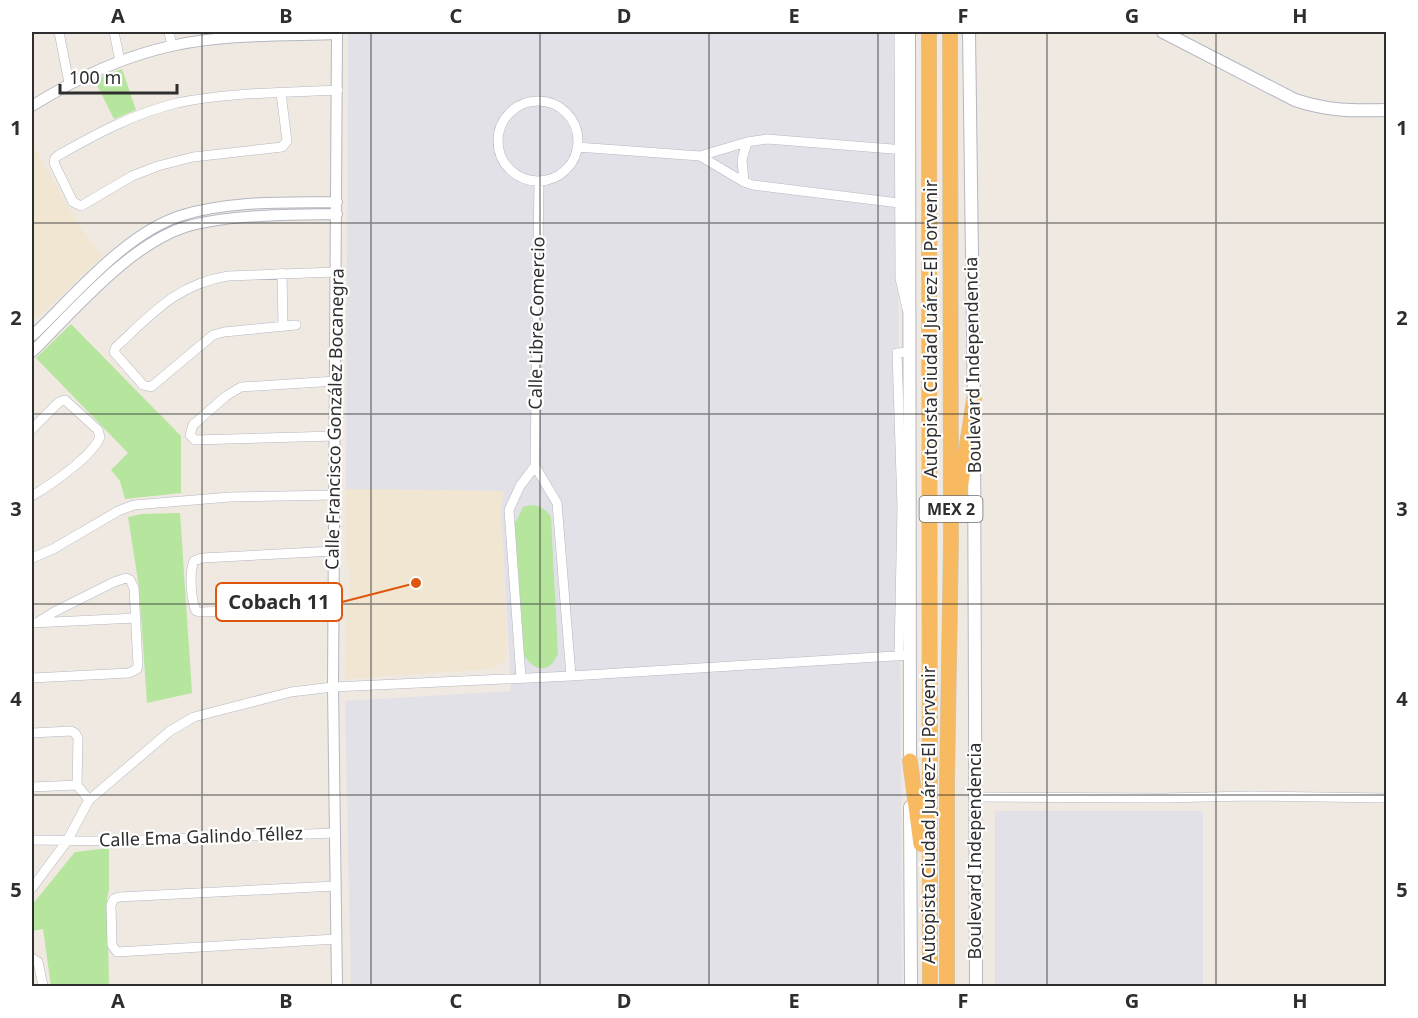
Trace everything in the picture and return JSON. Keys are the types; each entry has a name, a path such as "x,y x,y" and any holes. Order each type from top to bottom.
{"highway":[{"name":"MEX 2","path":"929,32 930,987"},
{"name":"Autopista Ciudad Juárez-El Porvenir","path":"947,987 947,780 951,543 950,32"},
{"path":"951,543 974,400"},
{"path":"910,761 929,903"}],"main road":[{"path":"909,32 905,182 910,320 903,352 906,533 905,655 910,761 911,987"},
{"name":"Boulevard Independencia","path":"969,32 974,400 976,987"},
{"path":"1163,32 1279,94 1295,100 1340,111 1386,110"}],"street":[{"path":"59,32 69,83"},
{"path":"114,32 120,61"},
{"path":"170,32 172,46"},
{"path":"577,147 700,156 747,142 767,139 905,150 899,32"},
{"path":"32,106 69,83 120,61 172,46 223,35 337,33"},
{"name":"Calle Francisco González Bocanegra","path":"337,33 333,687 337,987"},
{"path":"280,93 286,141 282,147 193,157 158,166 132,176 84,205 78,206 73,202 55,166 55,158 95,135 137,116 177,103 231,96 280,93 338,90"},
{"path":"531,102 545,102 559,107 573,121 577,134 577,147 573,160 565,171 553,178 539,181 526,179 514,173 501,157 498,143 500,129 512,111 531,102"},
{"path":"744,182 742,160 747,142"},
{"path":"700,156 744,182 777,189 899,203"},
{"name":"Calle Libre Comercio","path":"535,466 539,181"},
{"path":"905,182 899,203 900,279 910,320"},
{"path":"32,352 38,335 128,245 148,231 181,215 222,207 337,202"},
{"path":"38,335 138,252 184,228 243,218 337,214"},
{"path":"181,215 184,228"},
{"path":"296,325 213,335 156,385 148,388 114,352 162,304 190,286 212,278 336,272"},
{"path":"282,273 283,326"},
{"path":"335,436 195,440 190,435 193,425 226,396 241,387 336,381"},
{"path":"32,429 59,402 65,400 98,430 100,437 92,449 71,468 32,496"},
{"path":"521,678 509,510 520,486 535,466 557,503 571,676"},
{"path":"32,558 53,549 118,511 134,505 230,497 335,495"},
{"path":"334,551 202,558 194,561 192,567 196,611 334,607"},
{"path":"32,678 129,673 137,669 139,660 134,588 130,580 126,578 35,622"},
{"path":"35,622 136,618"},
{"path":"32,888 67,841 89,800 170,731 194,717 291,692 333,687 571,676 905,655"},
{"path":"32,733 70,731 75,733 78,738 77,785 89,800"},
{"path":"32,787 77,785"},
{"path":"976,797 1386,798"},
{"name":"Calle Ema Galindo Téllez","path":"32,840 112,841 335,833"},
{"path":"335,886 120,897 114,899 111,905 112,945 117,952 336,939"},
{"path":"32,958 39,966 43,987"}],"shaded area":[{"path":"348,32 897,32 902,986 351,986 345,701 511,691 501,507 504,491 346,489"},
{"path":"32,143 76,221 102,256 32,323"},
{"path":"346,489 504,491 501,507 507,652 505,659 499,665 490,669 345,679 345,611 349,599 349,568 345,551"},
{"path":"995,811 1203,811 1203,986 995,986"}],"green space":[{"path":"122,69 136,110 114,119 94,79"},
{"path":"71,324 181,436 181,493 125,499 120,481 111,470 128,453 36,358"},
{"path":"530,505 542,508 551,517 558,653 551,665 542,668 533,665 524,655 515,523 523,507"},
{"path":"180,513 192,693 147,703 139,587 128,517 142,514"},
{"path":"109,848 107,898 109,986 51,986 43,929 32,931 32,905 75,852"}],"place":[{"name":"Cobach 11","path":"416,583"}]}
